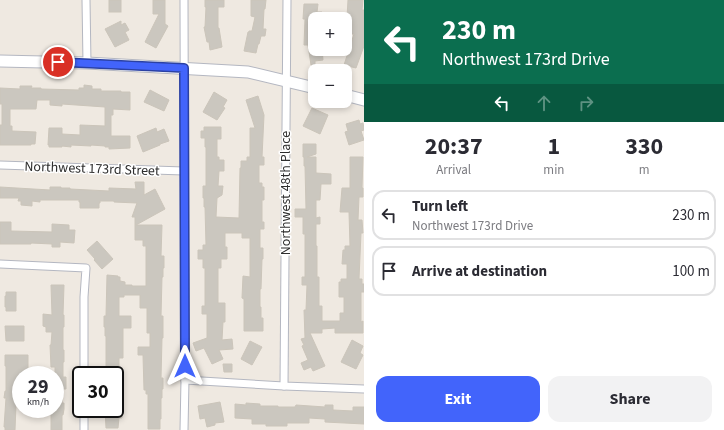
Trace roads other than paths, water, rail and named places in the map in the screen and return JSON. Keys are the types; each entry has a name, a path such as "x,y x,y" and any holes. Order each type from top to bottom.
{"street":[{"path":"86,0 87,63"},
{"path":"184,0 184,430"},
{"name":"Northwest 48th Place","path":"284,386 286,0"},
{"path":"0,61 87,63 248,72 308,86"},
{"path":"352,97 364,100"},
{"name":"Northwest 173rd Street","path":"0,165 184,171"},
{"path":"0,264 86,268 84,297 84,366"},
{"path":"185,380 364,389"},
{"path":"84,418 84,430"}]}
